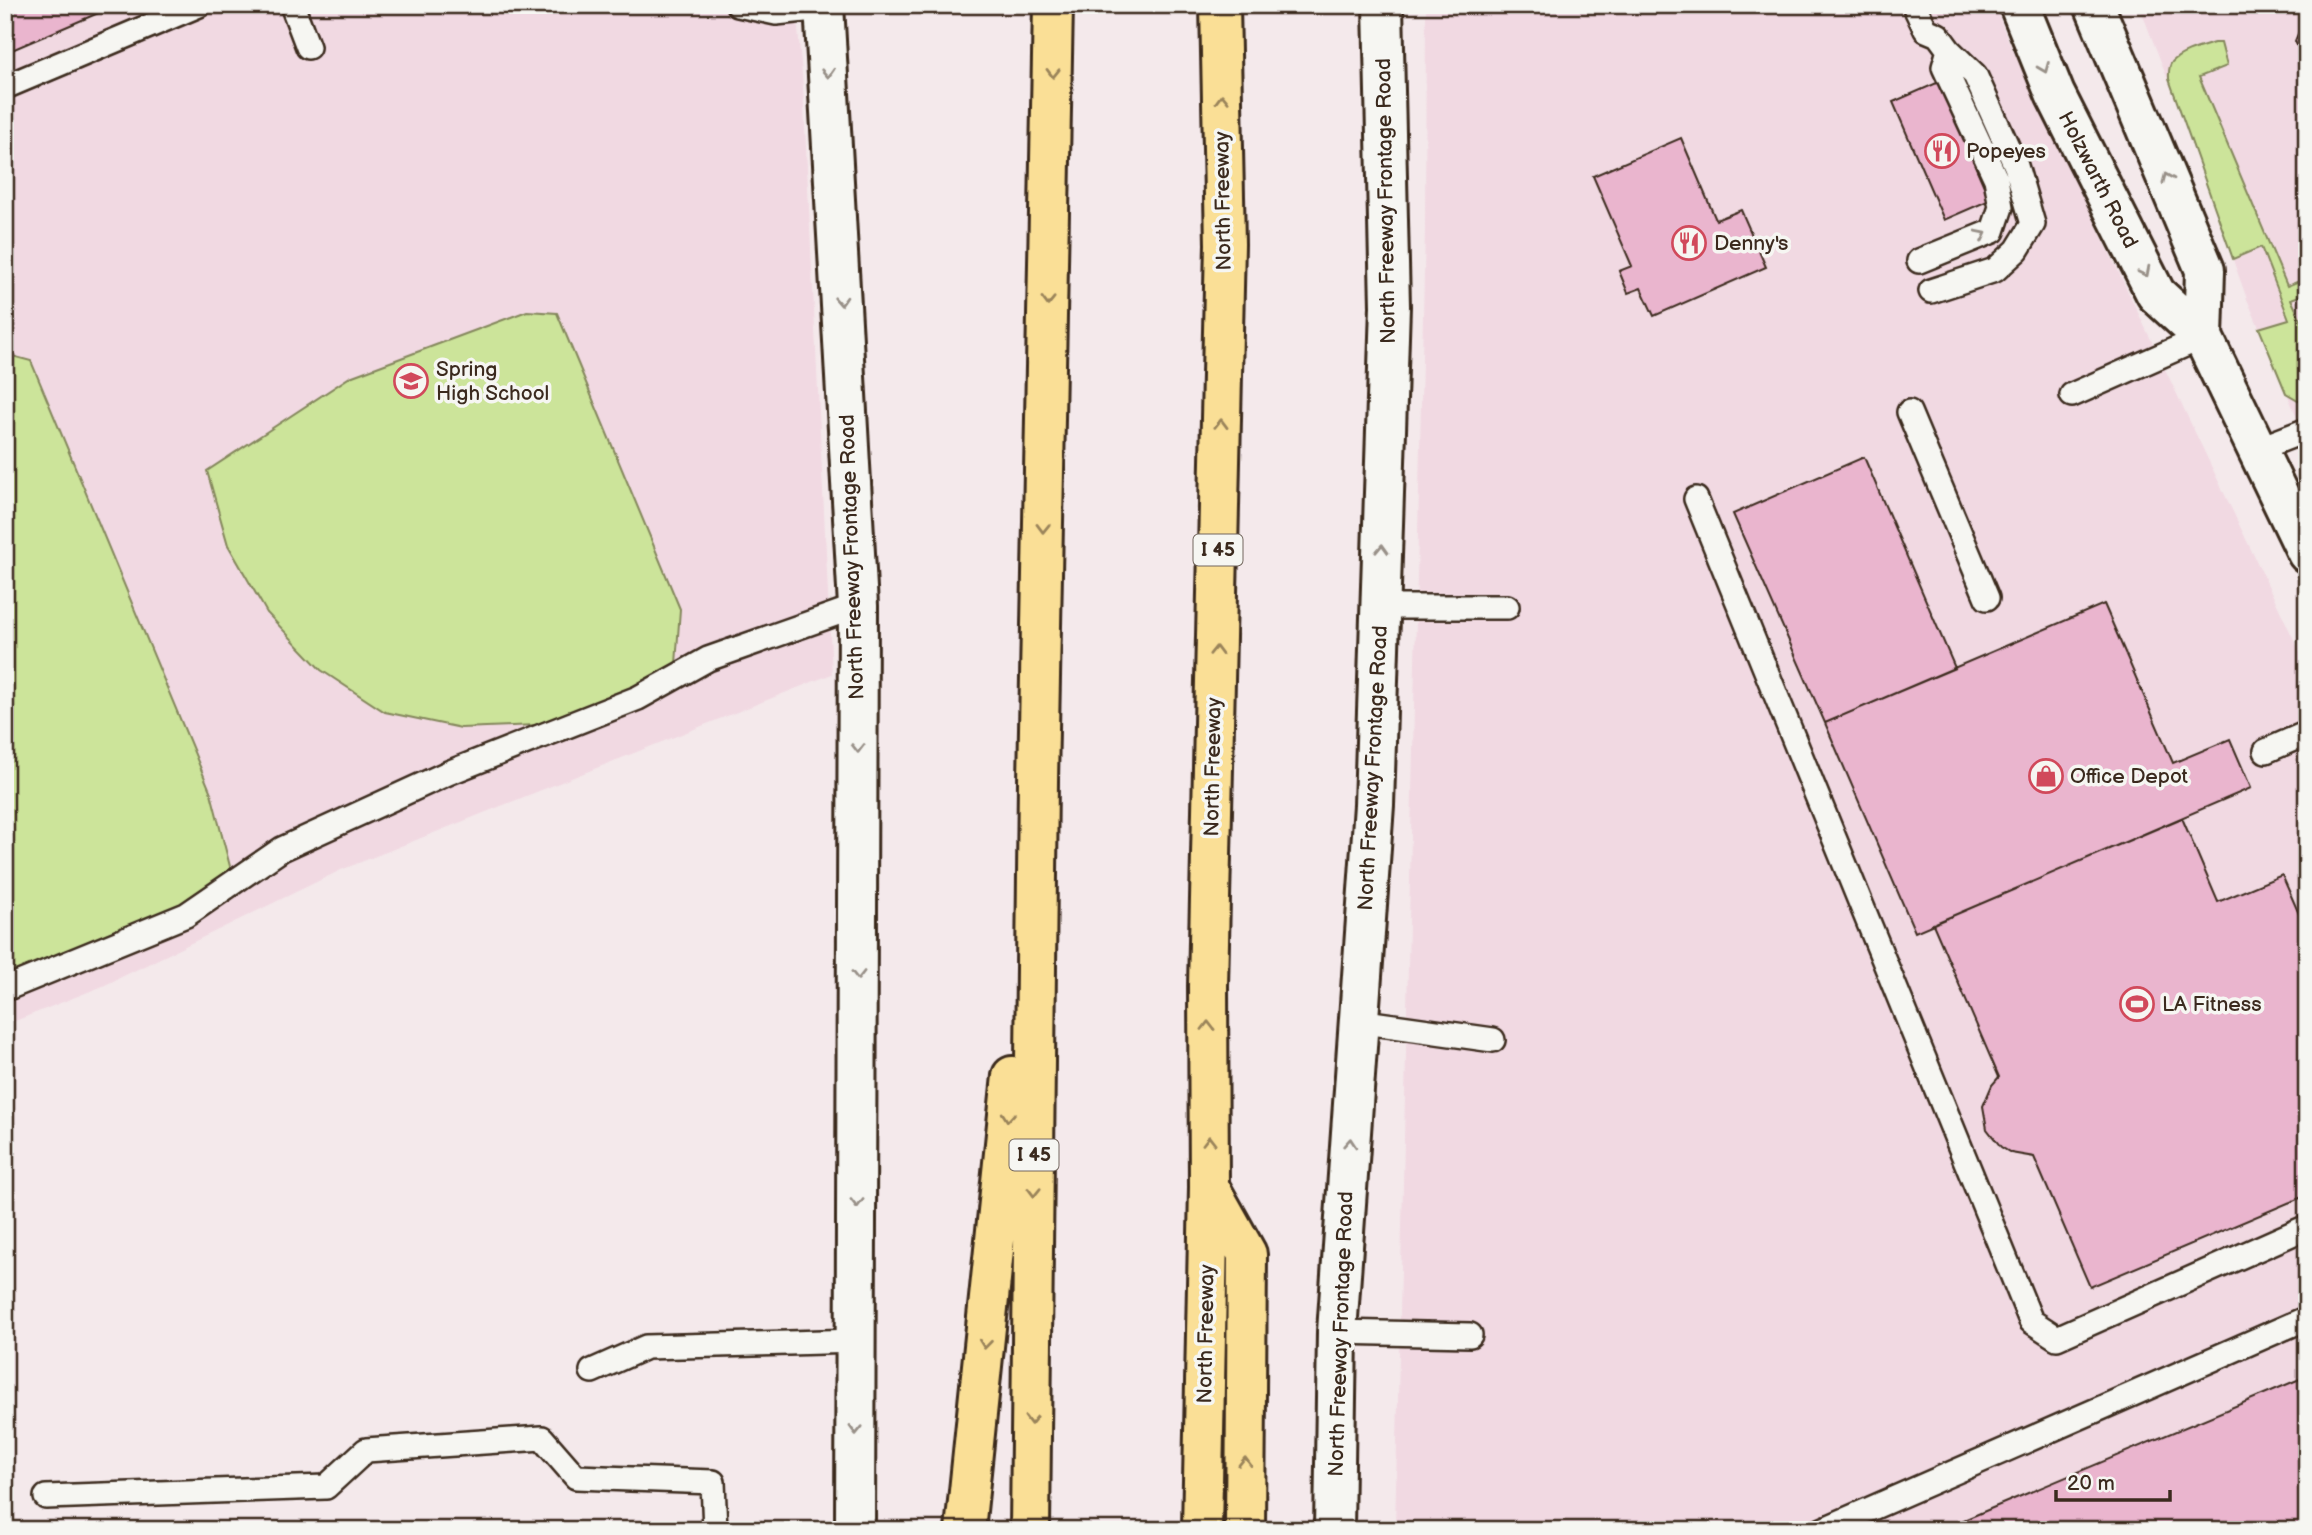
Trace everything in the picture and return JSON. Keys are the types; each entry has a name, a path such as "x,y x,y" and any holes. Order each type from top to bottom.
{"highway":[{"name":"I 45","path":"1030,1530 1038,781 1052,5"},
{"name":"North Freeway","path":"1202,1530 1209,1187 1208,986 1225,244 1220,5"},
{"path":"965,1530 1006,1141 1038,781"},
{"path":"1209,1187 1247,1254 1245,1530"}],"main road":[{"name":"North Freeway Frontage Road","path":"1334,1530 1337,1332 1374,805 1390,306 1383,5"},
{"name":"Holzwarth Road","path":"2019,5 2055,94 2157,294 2203,337 2307,553"},
{"name":"Holzwarth Road","path":"2094,5 2205,270 2203,337"},
{"name":"North Freeway Frontage Road","path":"824,6 858,606 855,1530"}],"lane":[{"path":"5,87 199,5"},
{"path":"292,5 308,47"},
{"path":"738,5 776,13 824,6"},
{"path":"1914,5 1926,30 1938,35 1949,50 1975,75 2016,166 2033,224 2017,250 1995,270 1931,291"},
{"path":"1919,261 1993,231 2001,208 1996,178 1944,67 1949,50"},
{"path":"2072,395 2203,337"},
{"path":"1909,412 1987,598"},
{"path":"2258,449 2307,430"},
{"path":"1696,499 2031,1321 2057,1338 2307,1227"},
{"path":"5,989 186,915 282,849 448,773 638,698 708,659 858,606"},
{"path":"1380,607 1507,607"},
{"path":"2266,751 2307,733"},
{"path":"1358,1021 1493,1040"},
{"path":"1822,1530 2307,1318"},
{"path":"1337,1332 1470,1335"},
{"path":"592,1371 646,1347 857,1341"},
{"path":"46,1497 326,1487 366,1451 542,1438 576,1477 713,1482 715,1530"}],"shaded area":[{"name":"Spring High School","path":"5,5 796,5 803,87 832,674 341,870 103,986 5,1025"},
{"path":"1426,5 1994,5 2009,42 2307,667 2307,1530 1395,1530 1425,230"},
{"path":"2139,5 2307,5 2307,441 2247,299"}],"green space":[{"path":"2214,43 2221,43 2227,66 2199,77 2287,286 2307,278 2307,293 2291,299 2307,333 2307,401 2298,400 2286,393 2259,328 2289,319 2261,247 2233,259 2169,79 2170,66 2176,58"},
{"path":"527,311 557,313 680,609 676,664 610,702 537,725 461,728 385,712 321,670 267,613 228,545 207,471 350,377"},
{"path":"5,354 31,361 211,793 233,878 109,953 5,984"}],"building":[{"path":"5,5 117,5 5,53"},
{"path":"2307,13 2307,68 2295,41"},
{"name":"Popeyes","path":"1939,82 1990,200 1944,220 1893,102"},
{"name":"Denny's","path":"1681,138 1716,220 1741,210 1766,267 1654,316 1641,288 1628,293 1619,271 1632,266 1593,176"},
{"path":"1864,457 1955,668 1825,723 1733,514"},
{"name":"Office Depot","path":"2104,604 2173,763 2230,739 2251,788 1915,932 1825,723"},
{"name":"LA Fitness","path":"2182,818 2218,902 2282,875 2307,932 2307,1195 2090,1287 2034,1157 2011,1153 2001,1147 1987,1129 1983,1106 1992,1085 1999,1077 1933,924"},
{"path":"2307,1376 2307,1530 1940,1530"}],"place":[{"name":"Popeyes","path":"1942,151"},
{"name":"Denny's","path":"1689,243"},
{"name":"Spring High School","path":"411,381"},
{"name":"Office Depot","path":"2046,776"},
{"name":"LA Fitness","path":"2137,1004"}]}
